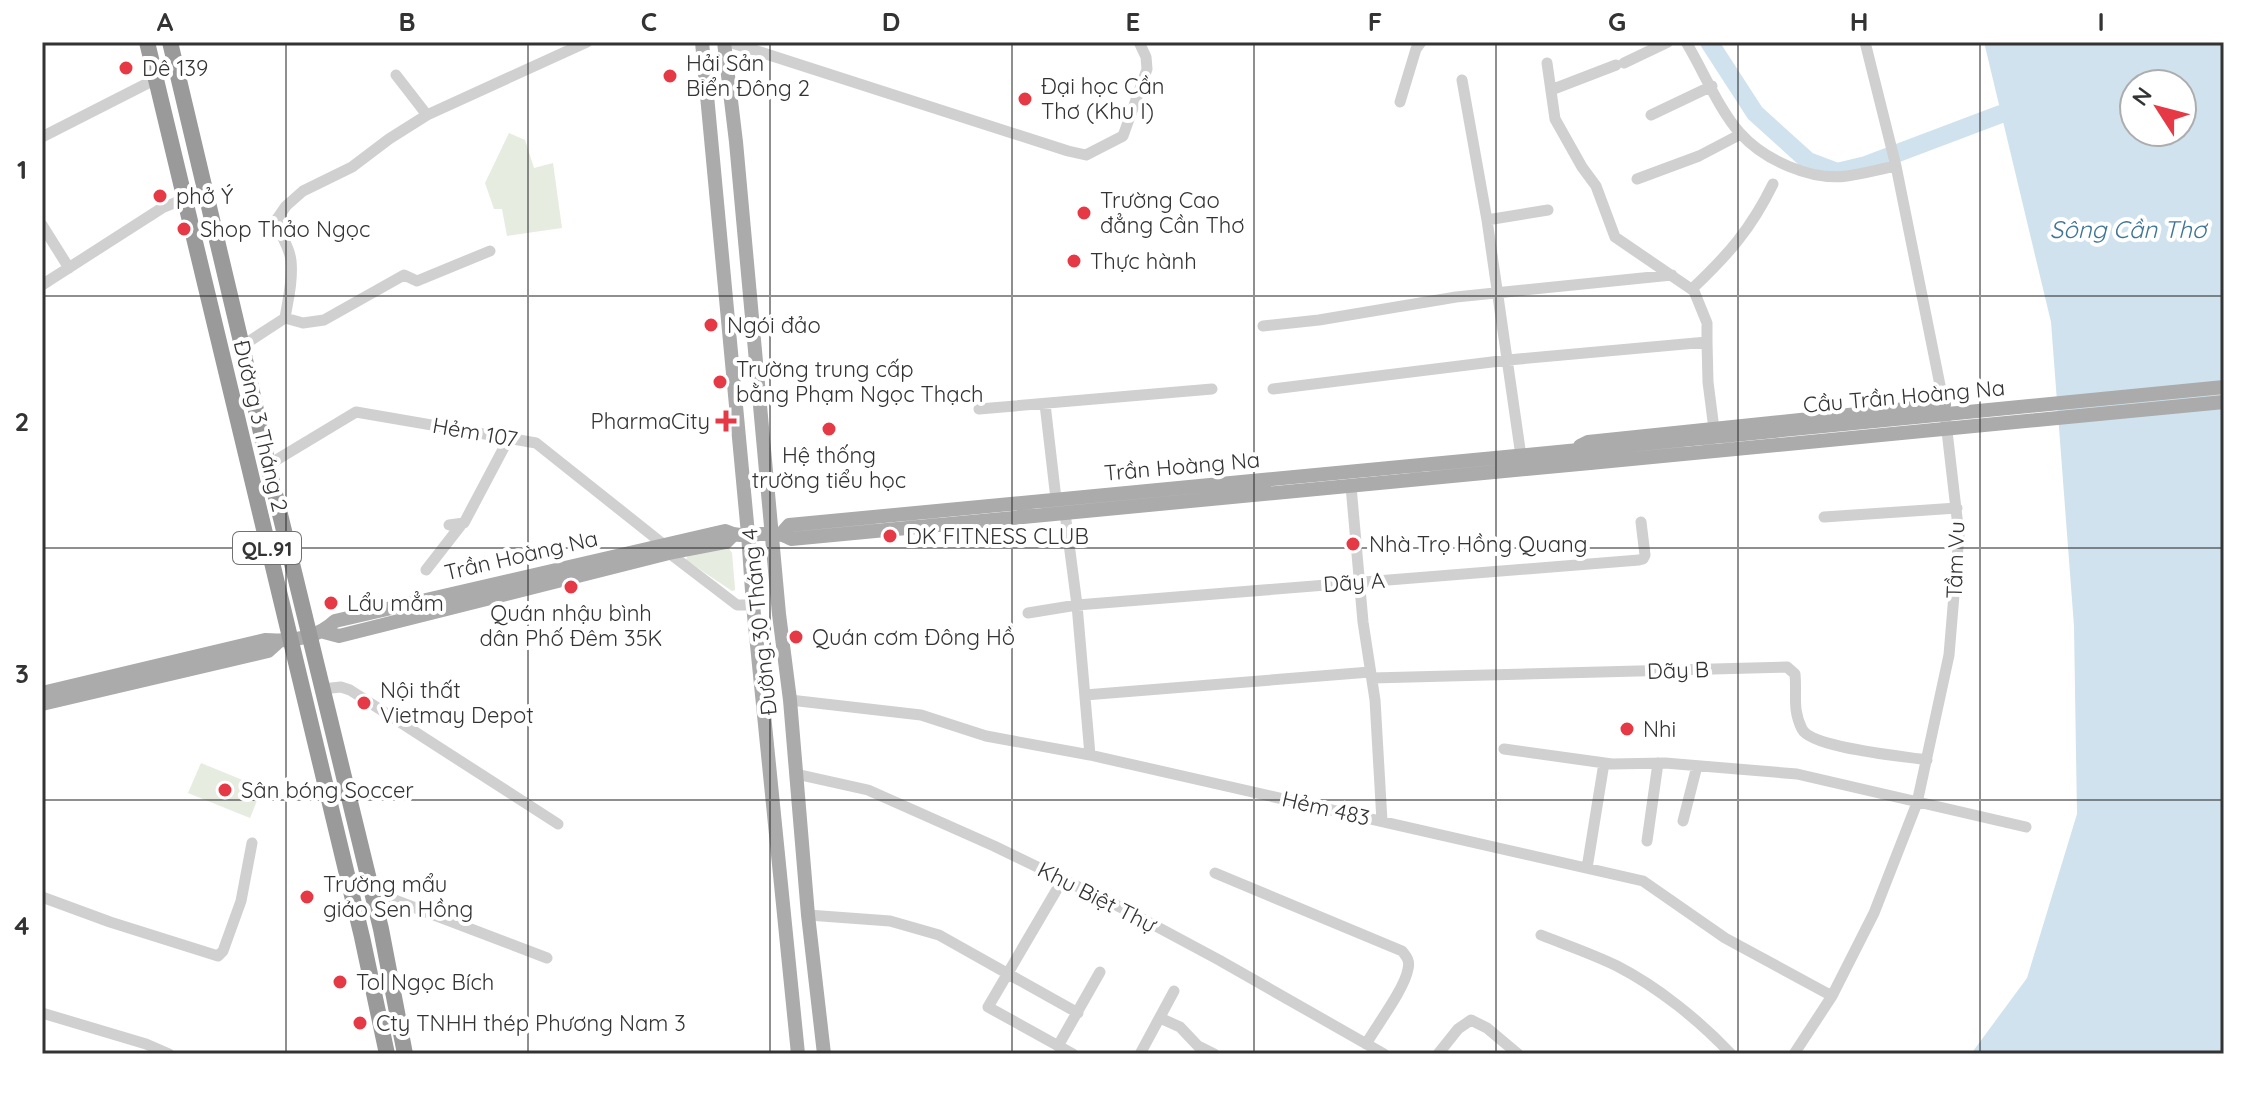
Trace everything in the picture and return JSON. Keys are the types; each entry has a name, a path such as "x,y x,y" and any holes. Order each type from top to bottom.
{"highway":[{"name":"Đường 3 Tháng 2","path":"147,42 284,641 362,937 387,1054"},
{"name":"Đường 3 Tháng 2","path":"170,42 268,465 316,634 322,689 381,929 405,1054"}],"main road":[{"name":"Đường 30 Tháng 4","path":"702,42 740,535 753,605 798,1054"},
{"name":"Đường 30 Tháng 4","path":"726,42 777,533 808,915 824,1054"},
{"name":"Cầu Trần Hoàng Na","path":"1589,456 2224,387"},
{"name":"Cầu Trần Hoàng Na","path":"1589,456 2224,402"},
{"path":"1944,405 1588,442 1573,457 1590,470 1948,433"},
{"name":"Trần Hoàng Na","path":"42,693 265,640 284,641 316,634 339,636 666,549 726,542 740,535 777,533 791,539 1065,513 1521,456 1573,457"},
{"name":"Trần Hoàng Na","path":"777,533 789,525 1056,499 1351,479 1589,456"},
{"name":"Trần Hoàng Na","path":"42,704 268,651 284,641"}],"street":[{"path":"285,318 291,258 277,219 286,206 303,191 352,167 427,115 587,42"},
{"path":"726,42 1086,155 1123,136 1147,69 1146,57 1139,42"},
{"path":"1400,102 1416,49 1421,42"},
{"path":"1551,90 1668,42"},
{"path":"1686,42 1741,134 1774,159 1806,174 1822,177 1846,176 1896,165"},
{"name":"Tầm Vu","path":"1794,1054 1832,996 1874,913 1917,803 1949,655 1959,535 1944,405 1896,165 1865,42"},
{"path":"1547,63 1555,119 1596,186 1615,237 1692,289 1701,304 1707,323 1708,382 1714,429"},
{"path":"396,75 427,115"},
{"path":"42,137 156,79"},
{"path":"1462,80 1487,220 1521,456"},
{"path":"1651,115 1712,86"},
{"path":"1637,179 1699,156 1741,134"},
{"path":"1692,289 1741,237 1758,214 1773,184"},
{"path":"42,285 162,208 184,199"},
{"path":"1487,220 1548,210"},
{"path":"42,225 69,268"},
{"path":"242,346 285,318 309,323 324,320 404,275 417,281 490,251"},
{"path":"1263,326 1456,297 1673,275"},
{"path":"1273,389 1508,360 1707,342"},
{"path":"979,409 1212,389"},
{"path":"1045,404 1056,499"},
{"name":"Hẻm 107","path":"268,465 356,412 536,443 737,605 753,605"},
{"path":"426,570 509,438"},
{"path":"1351,479 1375,700 1382,821"},
{"path":"1824,517 1957,508"},
{"path":"1065,513 1077,605 1090,755"},
{"name":"Dãy A","path":"1028,613 1077,605 1642,560 1645,555 1641,522"},
{"name":"Dãy B","path":"1085,695 1371,675 1787,667 1795,674 1794,703 1805,735 1825,743 1927,760"},
{"path":"322,689 341,687 350,690 558,824"},
{"name":"Hẻm 483","path":"790,700 921,715 986,736 1090,755 1643,881 1725,938 1832,996"},
{"path":"1504,749 1604,763 1658,763 1797,774 2026,827"},
{"path":"1587,868 1604,763"},
{"path":"1647,841 1658,763"},
{"path":"1683,821 1697,766"},
{"name":"Khu Biệt Thự","path":"796,774 868,790 994,846 1219,960 1384,1054"},
{"path":"42,897 218,956 223,951 241,901 252,843"},
{"path":"1215,873 1402,951 1408,957 1405,978 1366,1044"},
{"path":"1063,879 988,1007 1073,1054"},
{"path":"371,891 547,958"},
{"path":"808,915 890,921 939,935 1078,1013"},
{"path":"1541,935 1616,965 1655,989 1714,1036 1731,1054"},
{"path":"1058,1046 1100,972"},
{"path":"1140,1054 1174,991"},
{"path":"42,1013 146,1044 169,1054"},
{"path":"1160,1018 1180,1027 1198,1046 1214,1054"},
{"path":"1439,1053 1458,1029 1471,1020 1487,1028 1518,1054"}],"shaded area":[{"path":"509,133 525,140 534,168 553,163 562,228 507,236 502,209 494,209 485,183"},
{"path":"728,547 732,553 735,590 732,591 686,560 688,555"},
{"name":"Sân bóng Soccer","path":"201,763 262,788 250,818 188,793"}],"water":[{"name":"Sông Cần Thơ","path":"1984,42 2224,42 2224,1054 1971,1054 2027,978 2077,814 2074,626 2051,322"}],"waterway":[{"path":"1709,42 1755,113 1808,161 1837,172 1866,165 2001,114"}],"place":[{"name":"Dê 139","path":"126,68"},
{"name":"Hải Sản Biển Đông 2","path":"670,76"},
{"name":"Đại học Cần Thơ (Khu I)","path":"1025,99"},
{"name":"phở Ý","path":"160,196"},
{"name":"Trường Cao đẳng Cần Thơ","path":"1084,213"},
{"name":"Shop Thảo Ngọc","path":"184,229"},
{"name":"Thực hành","path":"1074,261"},
{"name":"Ngói đảo","path":"711,325"},
{"name":"Trường trung cấp bằng Phạm Ngọc Thạch","path":"720,382"},
{"name":"PharmaCity","path":"726,421"},
{"name":"Hệ thống trường tiểu học","path":"829,429"},
{"name":"DK FITNESS CLUB","path":"890,536"},
{"name":"Nhà Trọ Hồng Quang","path":"1353,544"},
{"name":"Quán nhậu bình dân Phố Đêm 35K","path":"571,587"},
{"name":"Lẩu mẳm","path":"331,603"},
{"name":"Quán cơm Đông Hồ","path":"796,637"},
{"name":"Nội thất Vietmay Depot","path":"364,703"},
{"name":"Nhi","path":"1627,729"},
{"name":"Sân bóng Soccer","path":"225,790"},
{"name":"Trường mẩu giáo Sen Hồng","path":"307,897"},
{"name":"Tol Ngọc Bích","path":"340,982"},
{"name":"Cty TNHH thép Phương Nam 3","path":"360,1023"}]}
